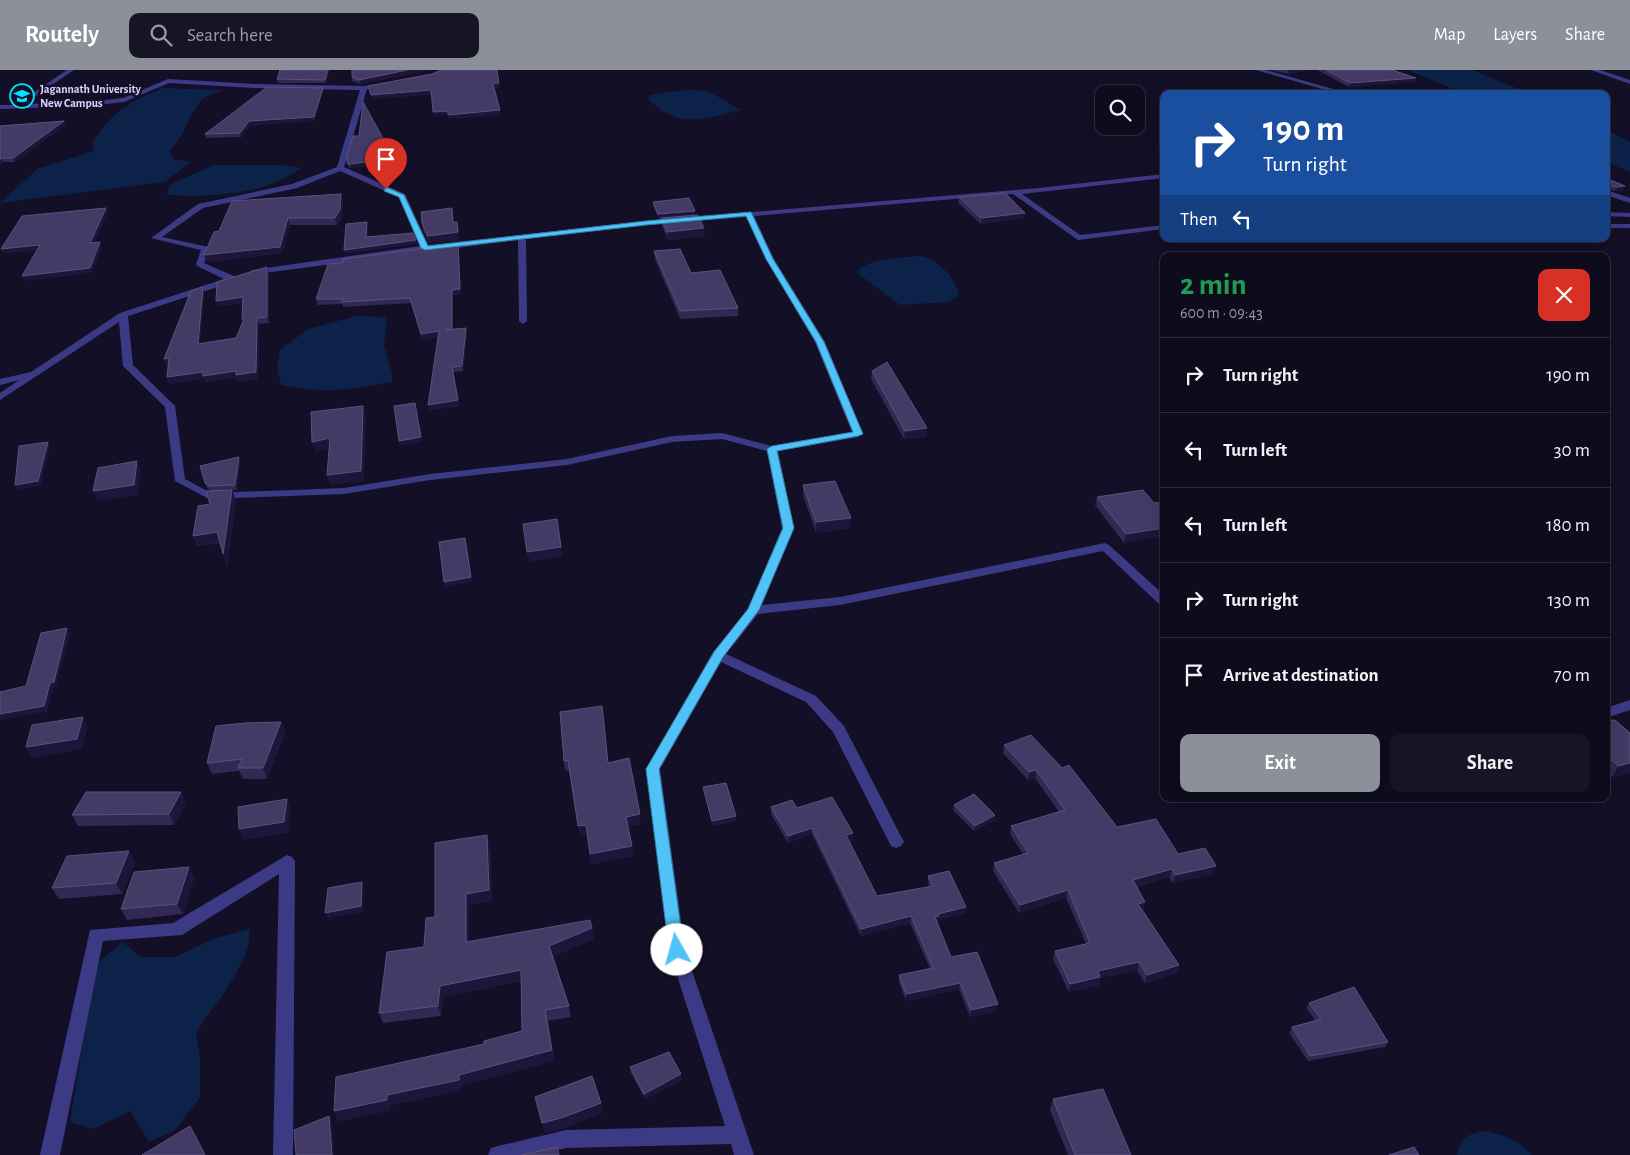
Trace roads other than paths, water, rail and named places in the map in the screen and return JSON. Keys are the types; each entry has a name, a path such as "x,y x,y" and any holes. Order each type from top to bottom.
{"street":[{"path":"14,107 71,70"},
{"path":"1259,70 1333,90"},
{"path":"1594,70 1630,82"},
{"path":"0,107 88,104 124,100 168,81 255,86 364,88 393,82"},
{"path":"340,168 364,88"},
{"path":"232,280 200,264 206,249 155,238 201,206 294,186 340,168 402,196 425,248"},
{"path":"0,397 123,315 260,270 425,248 646,223 1015,192 1160,176"},
{"path":"1015,192 1078,238 1160,228"},
{"path":"1610,194 1630,201"},
{"path":"123,315 128,366 170,406 180,481 209,496 344,491 430,476 568,462 672,439 722,436 772,449 858,434 820,342 770,259 749,214"},
{"path":"1610,214 1630,216"},
{"path":"1610,226 1630,226"},
{"path":"522,238 523,321"},
{"path":"0,382 34,374"},
{"path":"744,1155 677,950 652,769 718,655 754,610 788,528 772,449"},
{"path":"754,610 840,601 1105,546 1160,598"},
{"path":"718,655 811,699 839,729 896,842"},
{"path":"1610,712 1630,705"},
{"path":"50,1155 96,935 176,930 287,861 283,1155"},
{"path":"498,1155 566,1138 737,1135"}],"water":[{"path":"1408,70 1472,70 1521,90 1456,90"},
{"path":"163,88 223,90 203,98 192,113 182,135 169,152 174,160 192,161 165,182 0,203 37,169 94,151 92,143 114,115 140,98"},
{"path":"685,90 708,92 740,110 714,117 691,120 670,115 648,99 650,95"},
{"path":"1610,131 1630,142 1630,172 1610,164"},
{"path":"214,165 285,165 301,168 271,184 237,193 202,196 167,195 169,185"},
{"path":"920,256 934,261 945,270 954,282 959,295 949,302 900,305 856,272 870,263 878,261"},
{"path":"356,316 387,317 384,345 392,373 392,382 336,390 296,388 281,385 277,368 280,350 308,329"},
{"path":"250,929 249,943 238,970 196,1033 200,1057 200,1097 175,1130 149,1142 130,1111 93,1129 70,1122 95,965 123,942 141,957 175,957 215,938"},
{"path":"1484,1131 1510,1138 1522,1145 1532,1155 1457,1155 1463,1141 1469,1135"}],"place":[{"name":"Jagannath University New Campus","path":"22,96"}]}
